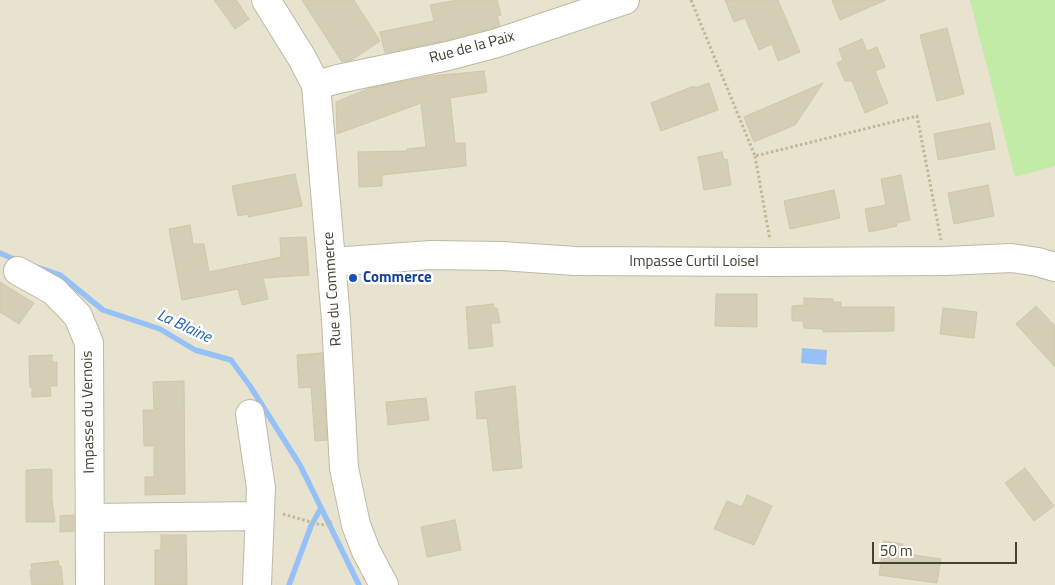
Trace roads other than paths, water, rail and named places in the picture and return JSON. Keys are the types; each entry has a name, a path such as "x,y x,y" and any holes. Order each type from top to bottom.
{"street":[{"name":"Rue du Commerce","path":"266,0 302,58 316,86 332,262 344,468 356,525 366,551 384,585"},
{"name":"Rue de la Paix","path":"316,86 338,79 448,56 497,43 625,0"},
{"name":"Impasse Curtil Loisel","path":"332,262 431,255 502,256 575,261 945,261 1012,258 1055,267"},
{"name":"Impasse du Vernois","path":"18,271 54,291 78,316 89,344 90,585"},
{"path":"250,414 261,488 257,585"},
{"path":"90,518 260,516"}],"water":[{"path":"802,348 827,350 826,365 801,363"}],"waterway":[{"name":"La Blaine","path":"0,253 18,261"},
{"name":"La Blaine","path":"34,266 60,275 103,310 160,329 195,350 231,360 250,386 300,465 359,585"},
{"name":"La Blaine","path":"289,585 311,526 321,508"}],"place":[{"name":"Commerce","path":"353,278"}]}
